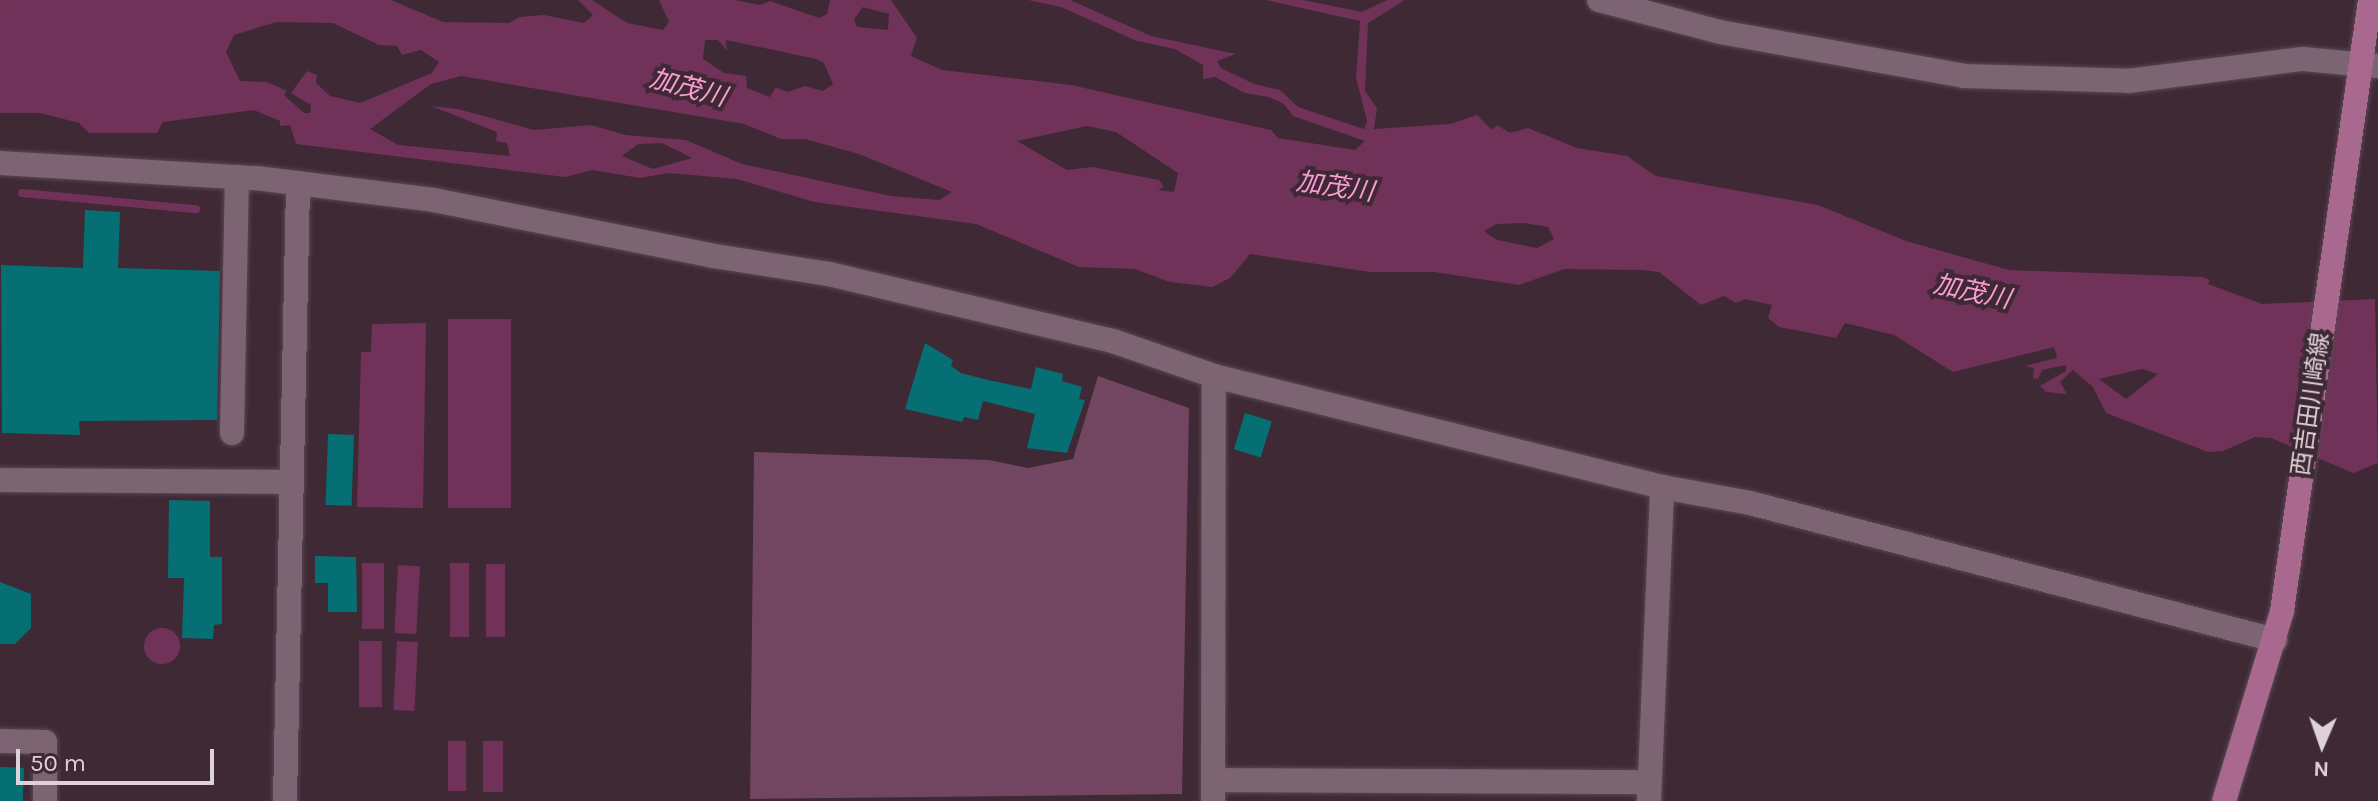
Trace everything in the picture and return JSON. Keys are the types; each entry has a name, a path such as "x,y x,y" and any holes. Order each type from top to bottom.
{"main road":[{"name":"西吉田川崎線","path":"2224,801 2282,611 2368,64 2370,0"}],"street":[{"path":"1599,0 1780,45 1964,76 2128,81 2303,59 2368,64"},
{"path":"0,163 237,177 434,200 714,256 829,274 1113,341 1214,376 1662,487 1750,503 2275,640"},
{"path":"232,433 237,177"},
{"path":"285,801 298,183"},
{"path":"1214,376 1213,790 1649,792 1662,487"},
{"path":"0,480 292,482"},
{"path":"0,741 45,742 45,801"}],"shaded area":[{"path":"1098,376 1189,408 1182,794 750,799 754,452 989,460 1028,468 1073,459"}],"water":[{"name":"加茂川","path":"0,0 391,0 443,22 509,23 519,17 544,15 584,23 593,15 578,0 592,0 627,23 663,30 669,22 659,0 735,0 760,5 770,1 819,18 827,14 830,0 891,0 917,38 911,56 942,70 1071,85 1271,130 1278,138 1355,150 1365,141 1293,116 1284,104 1269,97 1245,93 1215,77 1203,79 1203,65 1175,49 1137,41 1061,7 1028,0 1070,0 1151,36 1236,54 1217,61 1221,68 1254,84 1280,90 1298,107 1364,129 1367,121 1356,78 1360,21 1266,0 1303,0 1362,12 1387,0 1405,0 1368,23 1365,91 1377,108 1374,129 1450,124 1477,115 1492,130 1497,125 1510,133 1528,128 1577,148 1627,156 1656,176 1818,205 1906,241 2009,270 2203,277 2210,280 2208,284 2262,304 2375,299 2378,463 2353,473 2271,438 2255,437 2223,451 2208,452 2106,413 2093,387 2073,370 2060,382 2067,394 2046,392 2040,386 2066,371 2066,365 2042,370 2038,379 2033,378 2034,368 2025,366 2057,358 2054,347 1953,372 1894,335 1845,323 1836,338 1779,327 1768,318 1772,305 1745,299 1736,303 1724,296 1701,305 1659,272 1564,269 1519,285 1434,272 1370,272 1250,254 1230,278 1212,287 1170,282 1135,269 1079,267 976,224 814,202 737,179 669,173 640,178 592,170 565,177 296,144 290,125 280,126 280,121 254,110 163,122 157,133 89,133 79,123 40,113 0,113","holes":["863,7 889,14 888,30 857,27 854,19","276,22 333,23 379,45 397,46 402,55 421,50 439,62 432,73 360,103 330,96 316,83 317,75 307,71 291,93 311,105 310,113 304,113 284,95 287,91 267,82 240,81 226,52 234,35","705,40 718,40 727,51 726,40 816,59 824,63 833,84 823,91 805,86 787,92 776,87 770,97 747,88 746,76 724,73 703,59","461,76 744,124 781,139 805,139 859,154 952,192 939,200 891,196 742,164 686,140 625,135 591,125 534,130 458,109 431,106 497,132 496,141 507,143 510,156 398,145 370,129 431,84","1087,126 1116,132 1178,173 1174,192 1158,190 1164,187 1159,180 1092,167 1067,170 1017,141","662,143 692,158 653,169 622,156 638,144","1524,223 1548,227 1554,239 1537,248 1497,240 1484,231 1496,224","2142,369 2158,374 2126,399 2099,379"]},
{"path":"448,319 511,319 511,508 448,508"},
{"path":"426,323 423,508 357,507 361,352 371,352 372,324"},
{"path":"362,563 384,563 384,629 362,629"},
{"path":"450,563 469,563 469,637 450,637"},
{"path":"486,564 505,564 505,637 486,637"},
{"path":"398,565 420,566 416,634 394,633"},
{"path":"162,628 175,633 180,646 175,659 162,664 149,659 144,646 149,633"},
{"path":"359,641 382,641 382,707 359,707"},
{"path":"397,641 418,642 414,711 393,710"},
{"path":"448,741 466,741 466,791 448,791"},
{"path":"483,741 503,741 503,792 483,792"}],"building":[{"path":"85,210 120,212 118,268 220,271 217,420 79,421 80,435 2,433 1,265 83,268"},
{"path":"925,343 953,360 951,366 961,373 1031,389 1036,367 1063,374 1062,381 1082,387 1079,399 1085,400 1067,453 1027,448 1035,414 983,401 978,420 964,417 962,422 905,409"},
{"path":"1245,413 1272,421 1261,458 1234,449"},
{"path":"328,434 354,435 352,506 326,505"},
{"path":"169,500 210,501 210,557 222,557 222,624 214,625 213,639 182,638 184,578 168,578"},
{"path":"315,556 356,557 357,612 328,612 328,583 315,583"},
{"path":"0,582 31,594 31,628 15,644 0,644"},
{"path":"0,767 24,768 23,801 0,801"}],"waterway":[{"path":"22,193 196,209"}]}
